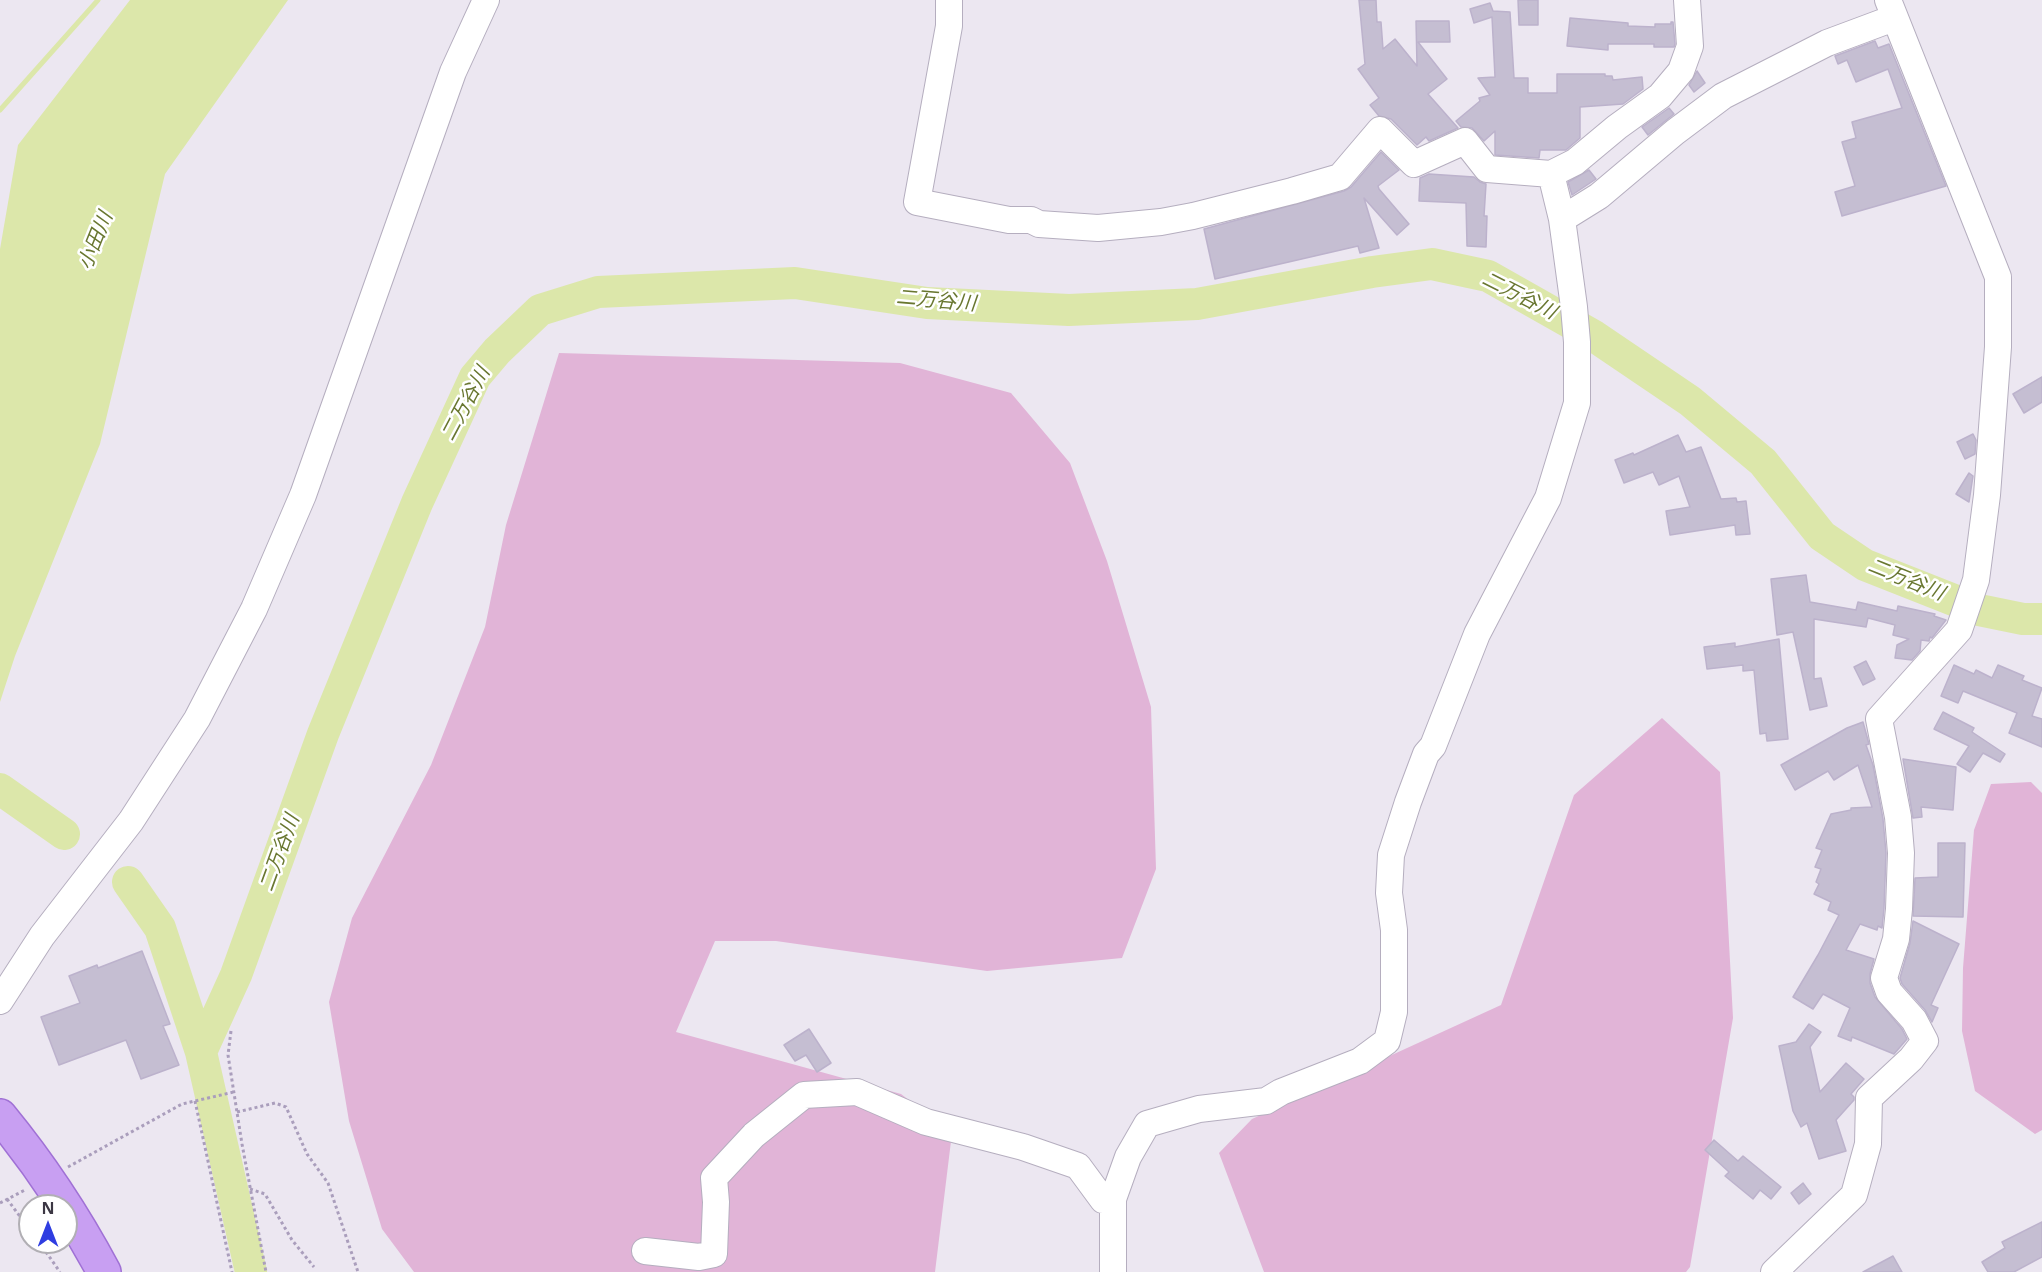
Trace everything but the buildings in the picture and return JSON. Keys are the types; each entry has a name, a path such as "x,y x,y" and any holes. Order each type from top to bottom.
{"main road":[{"path":"0,1116 33,1156 66,1203 104,1272"}],"street":[{"path":"0,1001 42,936 131,821 196,719 254,609 303,495 453,72 486,0"},
{"path":"949,0 948,26 917,202 1009,220 1030,220 1039,224 1098,228 1161,222 1250,202 1340,177 1380,130 1414,164 1465,141 1487,169 1551,174 1575,162 1659,96 1681,71 1690,46 1687,0"},
{"path":"1562,219 1599,196 1675,132 1723,96 1891,9 1998,277 1996,370 1987,495 1976,580 1959,630 1879,719 1898,817 1901,853 1896,939 1884,978 1889,993 1914,1020 1925,1041 1911,1059 1869,1098 1868,1144 1854,1195 1774,1272"},
{"path":"1113,1272 1113,1199 1128,1157 1147,1124 1199,1109 1266,1101 1281,1092 1360,1061 1388,1041 1394,1012 1394,930 1389,893 1391,855 1426,754 1433,746 1477,634 1548,498 1577,403 1577,342 1574,307 1562,219 1551,174"},
{"path":"645,1251 699,1257 714,1254 716,1202 714,1178 754,1135 804,1095 857,1092 926,1122 1023,1147 1078,1166 1103,1200 1113,1199"}],"path":[{"path":"231,1031 228,1054 266,1272"},
{"path":"61,1171 182,1104 234,1092"},
{"path":"197,1100 232,1272"},
{"path":"237,1112 275,1103 286,1107 307,1154 328,1183 358,1272"},
{"path":"0,1203 28,1188"},
{"path":"250,1189 265,1194 292,1240 314,1267"},
{"path":"7,1200 18,1214"},
{"path":"47,1254 60,1272"}],"shaded area":[{"path":"559,353 900,363 1011,393 1070,463 1107,561 1151,707 1156,869 1122,958 987,971 776,941 715,941 676,1032 901,1094 952,1133 935,1272 414,1272 382,1229 349,1121 329,1002 352,918 431,765 485,627 506,525"},
{"path":"1662,718 1720,772 1733,1018 1690,1267 1686,1272 1264,1272 1219,1153 1252,1119 1501,1005 1574,795"},
{"path":"2031,782 2042,793 2042,1130 2035,1134 1975,1091 1962,1031 1963,968 1974,830 1991,784"}],"water":[{"name":"小田川","path":"130,0 288,0 165,174 100,444 15,656 0,702 0,249 18,145"}],"waterway":[{"path":"0,110 98,0"},
{"name":"二万谷川","path":"201,1052 236,975 323,734 417,503 475,377 497,351 540,310 598,292 795,283 927,303 1069,310 1197,304 1372,272 1432,264 1488,276 1594,336 1690,401 1763,462 1822,536 1865,565 1979,610 2023,619 2042,619"},
{"name":"二万谷川","path":"0,789 64,834"},
{"name":"二万谷川","path":"128,882 160,928 201,1052 251,1272"}]}
